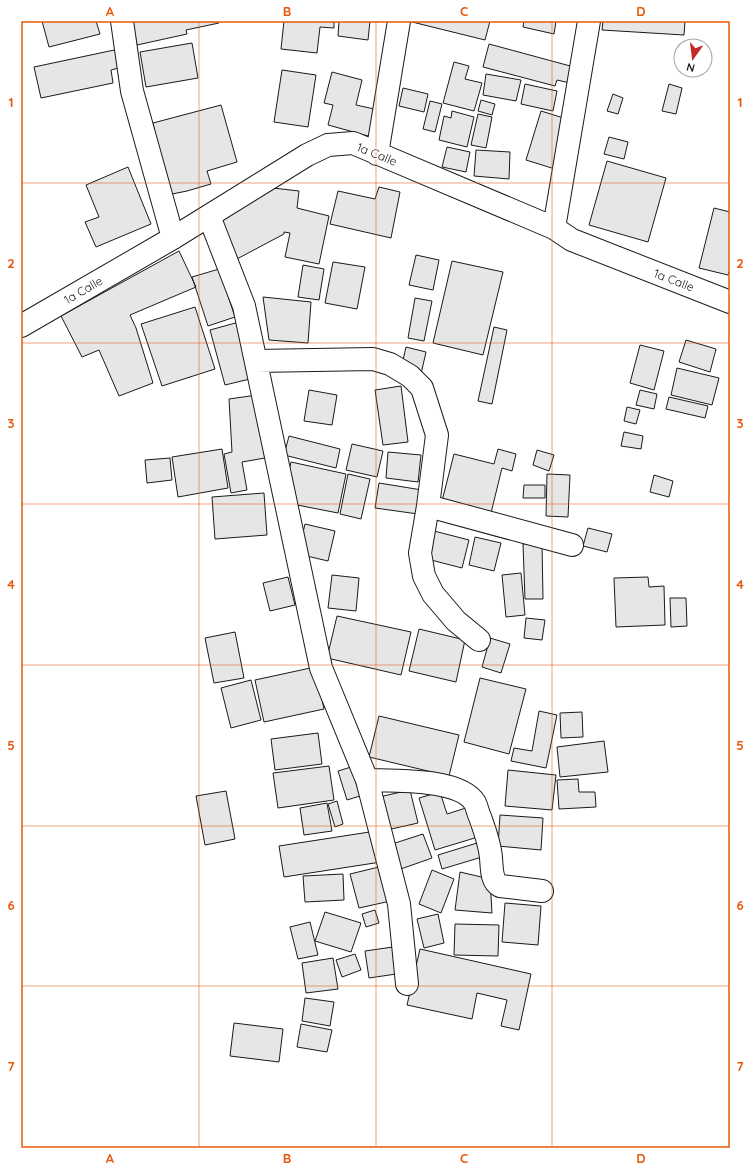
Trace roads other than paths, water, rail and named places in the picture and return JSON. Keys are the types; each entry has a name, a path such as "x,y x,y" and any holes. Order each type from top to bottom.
{"street":[{"path":"122,21 132,91 173,238"},
{"path":"377,154 400,21"},
{"path":"554,228 589,21"},
{"name":"1a Calle","path":"21,326 173,238 307,155 328,145 353,143 554,228 572,240 730,302"},
{"path":"209,216 244,306 322,668 367,780 399,904 408,984"},
{"path":"256,361 373,360 390,364 410,376 422,388 437,435 428,506 420,553 424,576 433,594 456,621 479,640"},
{"path":"428,506 572,545"},
{"path":"367,780 425,782 445,785 461,791 474,802 490,844 496,884 500,886 542,891"}]}
